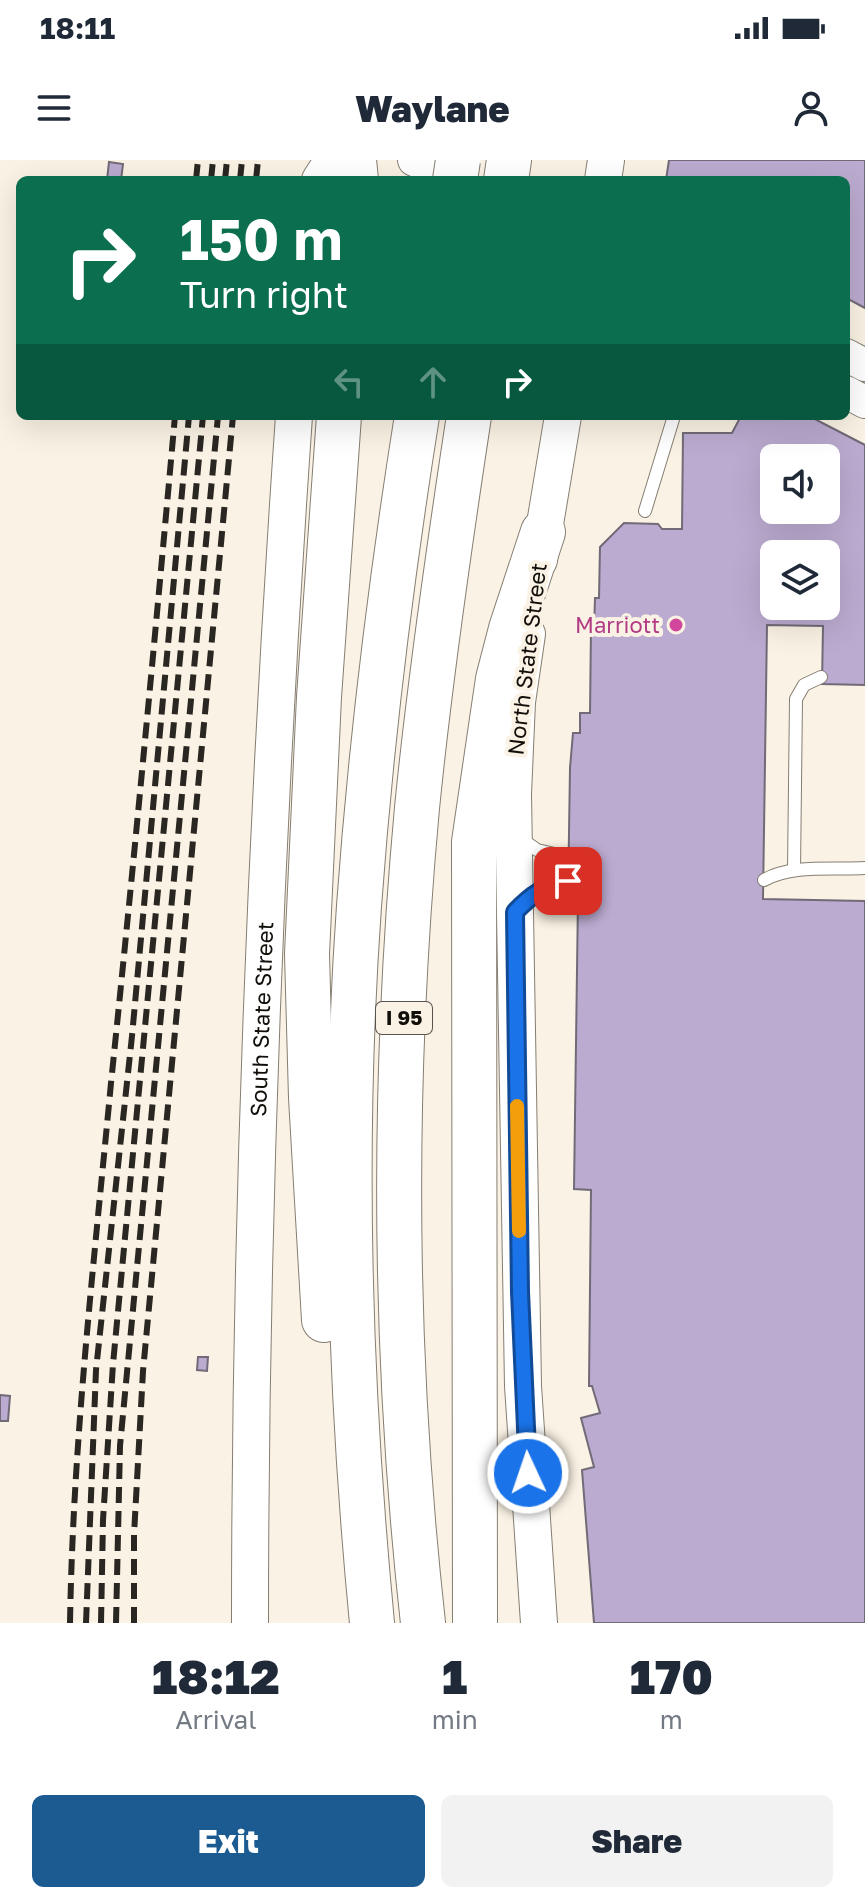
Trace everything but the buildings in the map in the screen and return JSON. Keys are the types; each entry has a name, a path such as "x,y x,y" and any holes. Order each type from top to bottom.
{"highway":[{"path":"339,420 311,843 308,1005 323,1316 331,1382 365,1544"},
{"name":"I 95","path":"372,1623 357,1437 351,1271 354,999 376,712 416,420"},
{"name":"I 95","path":"423,1623 404,1349 400,1170 403,1036 411,886 423,751 443,587 468,420"},
{"path":"475,1623 474,842 498,679 543,532"}],"main road":[{"name":"South State Street","path":"250,1623 250,1435 261,987 294,420"},
{"name":"North State Street","path":"539,1623 523,1386 514,832 517,702 562,420"}],"street":[{"path":"414,160 448,176"}],"lane":[{"path":"645,511 673,420"},
{"path":"794,870 796,699 804,685 821,677"},
{"path":"514,832 537,850 568,857"},
{"path":"764,864 776,873"},
{"path":"764,880 776,873 794,870 865,868"},
{"path":"515,912 529,897 547,886 568,881"}],"railway":[{"path":"196,176 198,160"},
{"path":"211,176 213,160"},
{"path":"225,176 227,160"},
{"path":"240,176 242,160"},
{"path":"256,176 258,160"},
{"path":"70,1623 75,1488 85,1353 175,420"},
{"path":"86,1623 96,1370 132,1036 189,420"},
{"path":"101,1623 103,1520 113,1364 203,420"},
{"path":"116,1623 120,1446 218,420"},
{"path":"134,1623 134,1535 143,1371 233,420"}],"slow traffic":[{"path":"517,1106 519,1231"}],"place":[{"name":"Marriott","path":"676,625"}],"route":[{"path":"528,1473 520,1292 515,912 529,897 547,886 568,881"}]}
